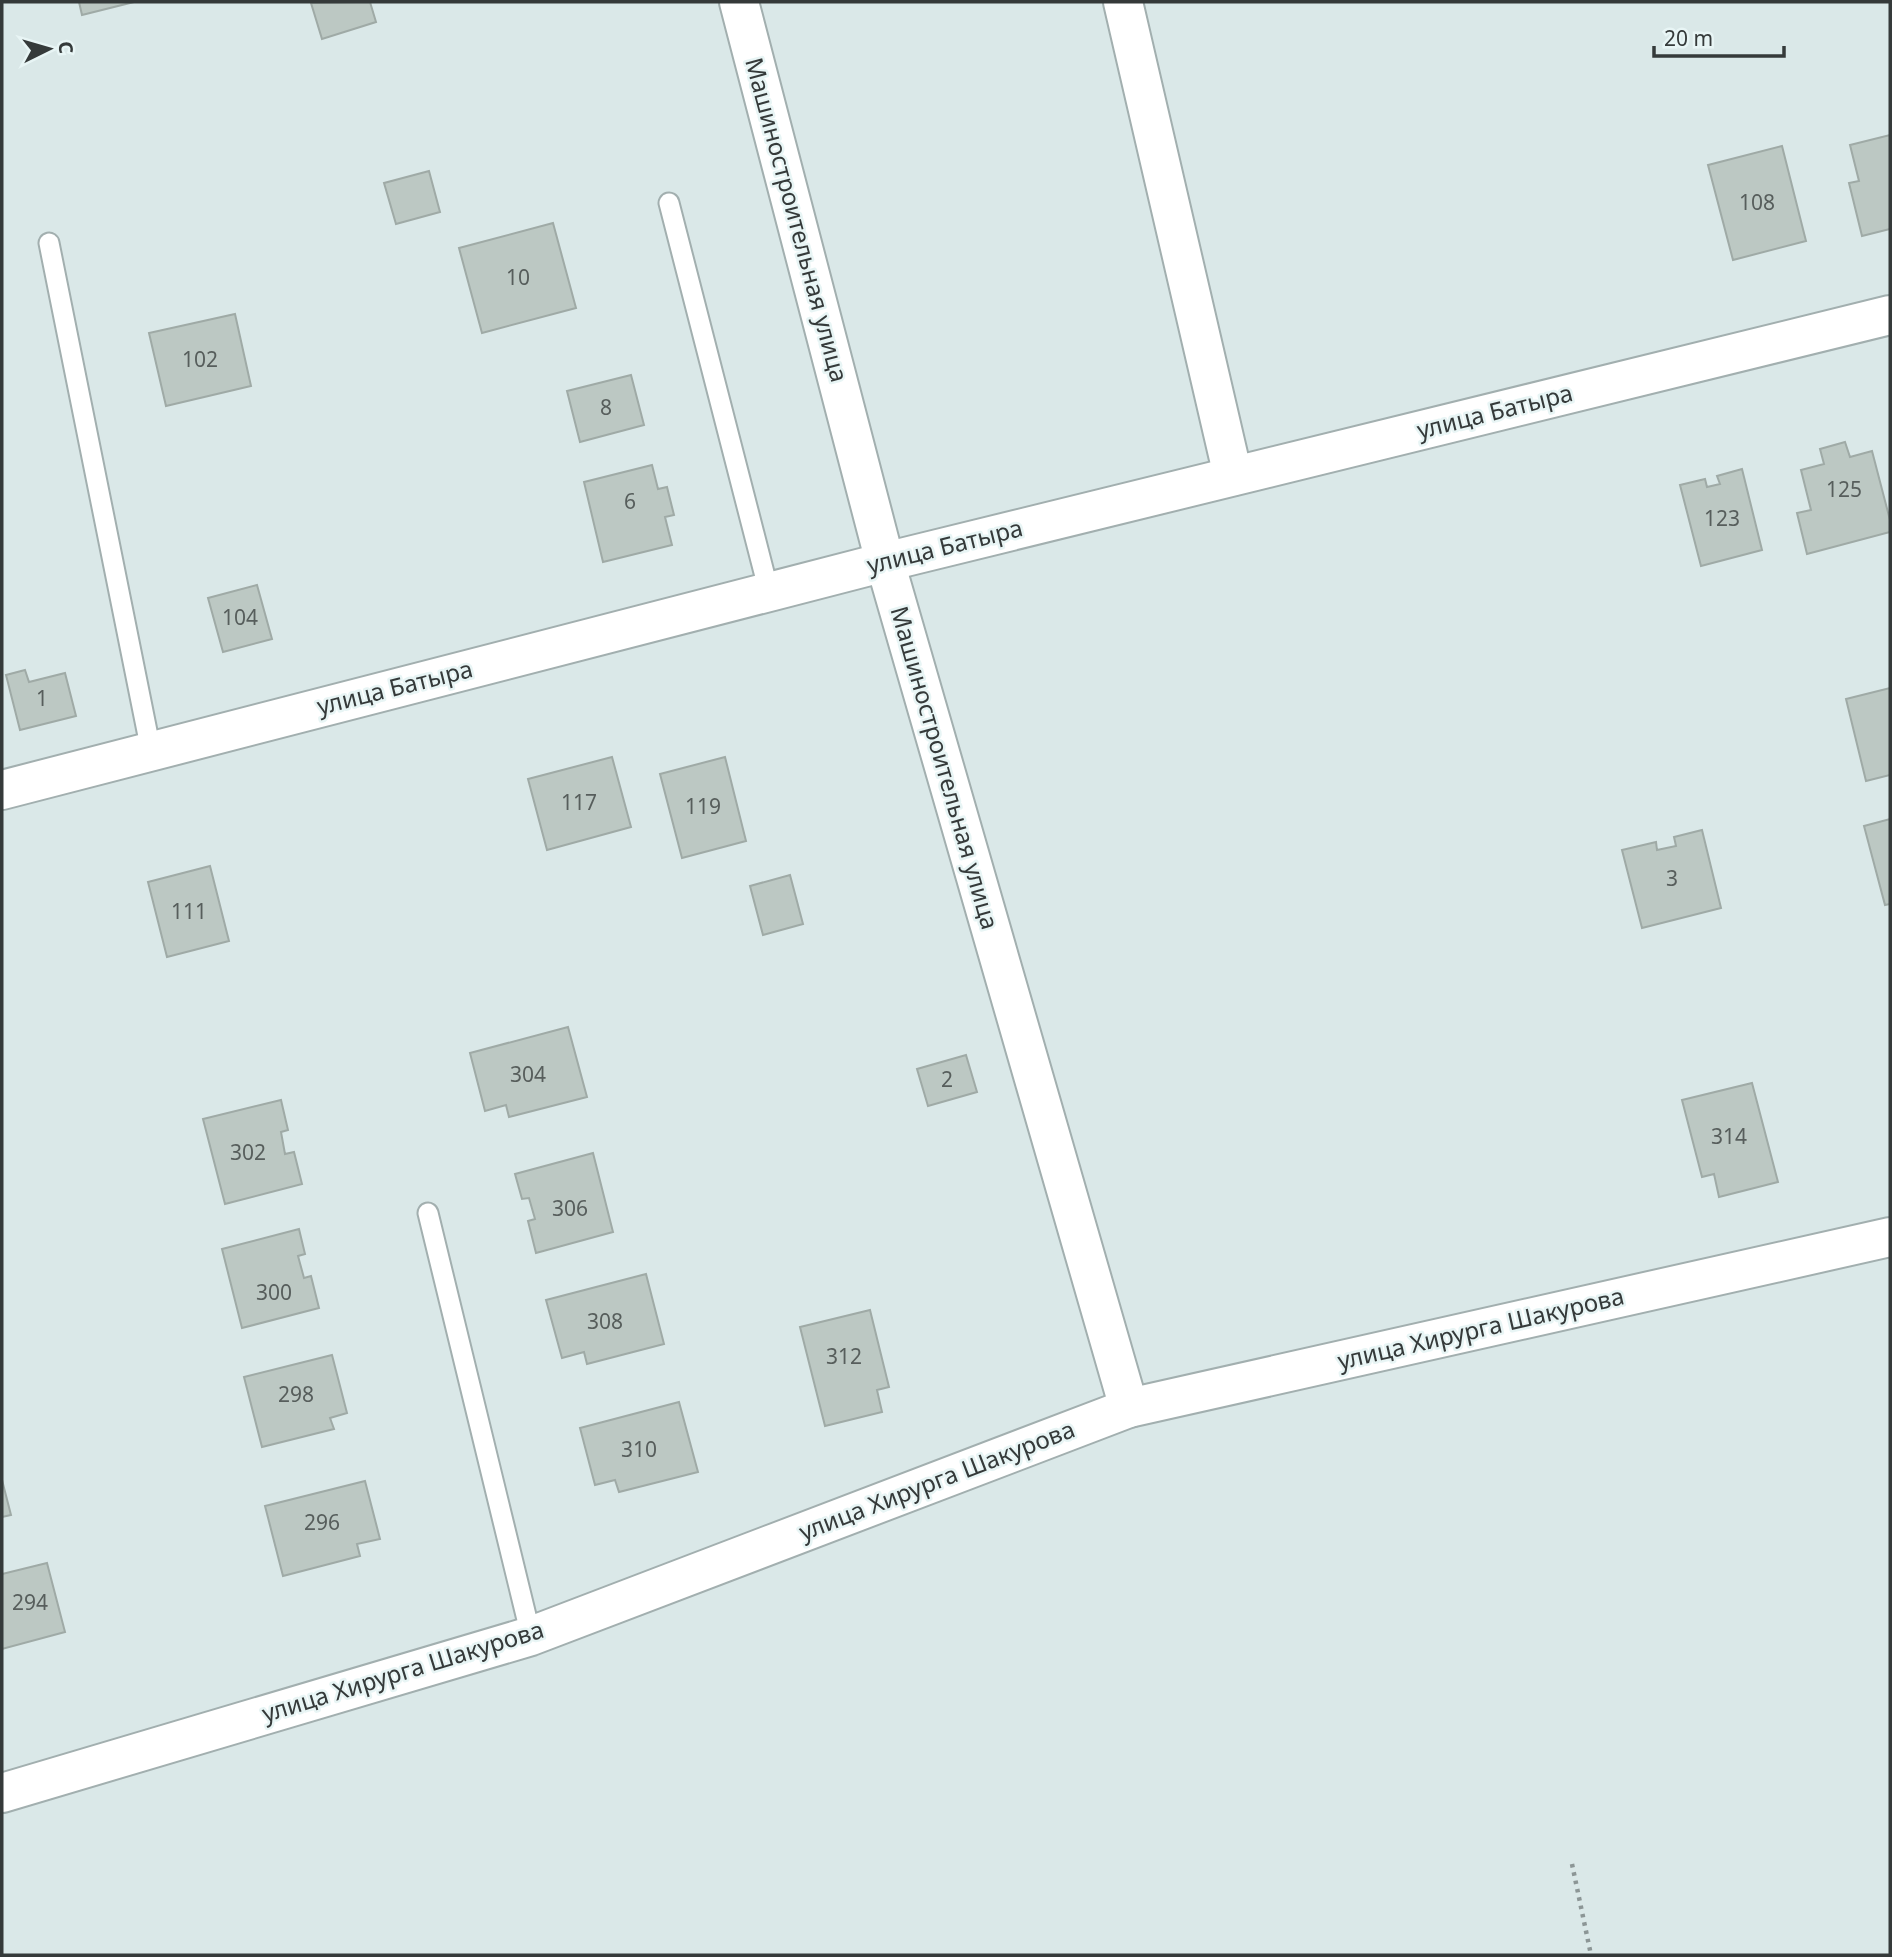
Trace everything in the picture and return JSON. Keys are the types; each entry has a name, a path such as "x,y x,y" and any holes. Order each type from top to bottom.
{"street":[{"name":"Машиностроительная улица","path":"739,2 885,562 1129,1408"},
{"path":"1124,2 1233,477"},
{"name":"улица Батыра","path":"2,790 885,562 1890,315"},
{"name":"улица Хирурга Шакурова","path":"2,1793 531,1636 1129,1408 1890,1237"}],"lane":[{"path":"669,203 769,592"},
{"path":"49,243 150,751"},
{"path":"428,1213 531,1636"}],"path":[{"path":"1572,1864 1591,1955"}],"building":[{"path":"79,2 134,2 82,15"},
{"path":"370,2 376,22 322,39 311,3"},
{"path":"1890,135 1890,229 1862,236 1849,183 1859,181 1850,145"},
{"path":"1782,146 1806,241 1733,260 1708,165"},
{"path":"429,171 440,212 396,224 384,183"},
{"path":"553,223 576,308 482,333 459,248"},
{"path":"235,314 251,386 166,406 149,333"},
{"path":"631,375 644,425 580,442 567,391"},
{"path":"1845,442 1850,457 1872,451 1890,520 1890,532 1807,554 1797,513 1811,510 1801,470 1824,464 1820,449"},
{"path":"652,465 658,489 667,487 674,515 665,517 672,545 603,562 584,482"},
{"path":"1742,469 1762,550 1701,566 1680,485 1705,479 1707,487 1720,484 1717,476"},
{"path":"257,585 272,639 223,652 208,598"},
{"path":"25,670 29,682 65,673 76,716 20,730 6,675"},
{"path":"1890,688 1890,775 1866,781 1846,699"},
{"path":"612,757 631,827 547,850 528,779"},
{"path":"725,757 746,841 682,858 660,774"},
{"path":"1890,819 1890,904 1885,905 1864,826"},
{"path":"1702,830 1721,908 1642,928 1622,850 1656,842 1657,850 1676,846 1674,837"},
{"path":"210,866 229,941 167,957 148,882"},
{"path":"790,875 803,924 763,935 750,886"},
{"path":"568,1027 587,1097 509,1117 506,1105 485,1111 470,1053"},
{"path":"966,1055 977,1092 928,1106 917,1069"},
{"path":"1752,1083 1778,1182 1719,1197 1714,1174 1702,1177 1682,1100"},
{"path":"281,1100 288,1130 281,1132 285,1154 294,1152 302,1184 225,1204 203,1119"},
{"path":"593,1153 613,1232 536,1253 528,1221 535,1219 529,1198 522,1199 515,1174"},
{"path":"299,1229 305,1254 298,1256 304,1278 311,1276 319,1308 242,1328 222,1249"},
{"path":"646,1274 664,1344 587,1364 584,1352 562,1358 546,1300"},
{"path":"870,1310 889,1387 877,1390 882,1412 825,1426 800,1327"},
{"path":"332,1355 347,1413 330,1418 334,1429 262,1447 244,1377"},
{"path":"679,1402 698,1472 619,1492 615,1480 595,1485 580,1428"},
{"path":"2,1480 11,1515 2,1517"},
{"path":"365,1481 380,1539 357,1544 360,1556 283,1576 265,1506"},
{"path":"47,1563 65,1632 2,1649 2,1574"}]}
